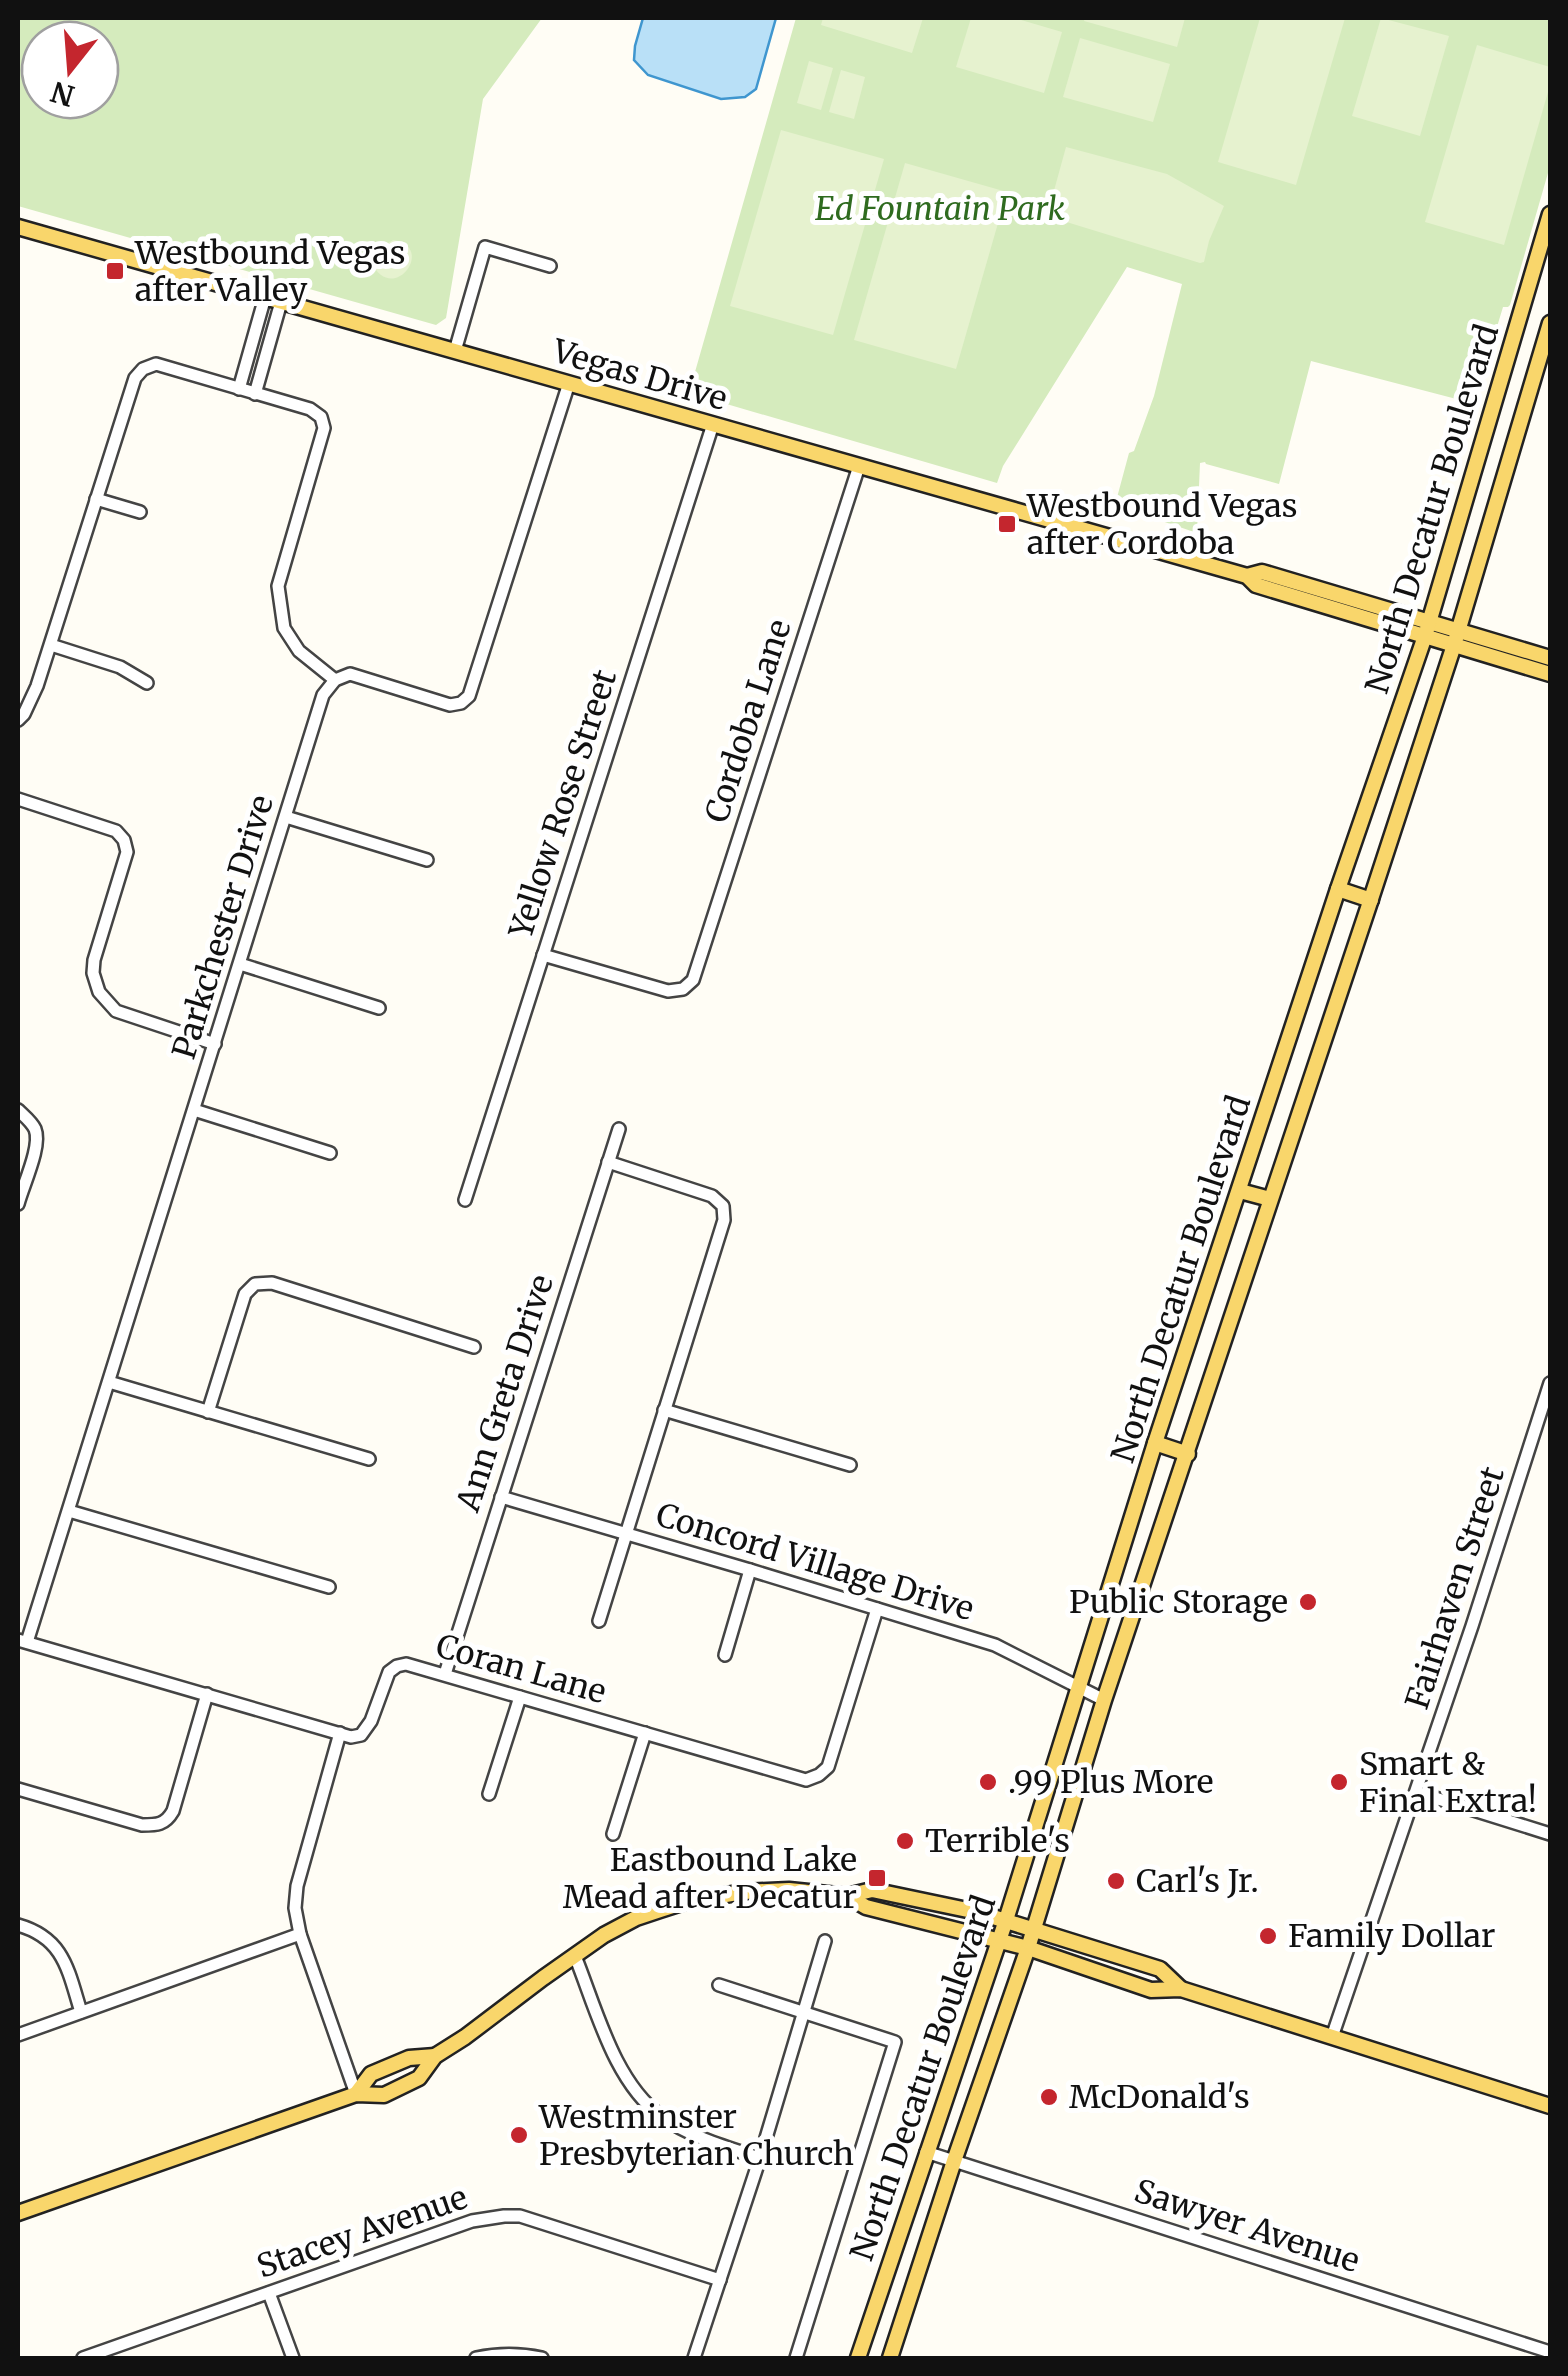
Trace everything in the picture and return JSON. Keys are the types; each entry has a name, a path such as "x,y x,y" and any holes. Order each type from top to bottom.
{"main road":[{"name":"North Decatur Boulevard","path":"858,2358 1000,1940 1155,1444 1427,628 1546,248 1549,222"},
{"name":"Vegas Drive","path":"18,227 1247,576 1256,585 1427,628 1458,629 1550,658"},
{"name":"North Decatur Boulevard","path":"890,2358 1371,900 1454,644 1550,323"},
{"name":"Vegas Drive","path":"1427,628 1454,644 1550,674"},
{"path":"1338,888 1371,900"},
{"path":"1240,1191 1270,1200"},
{"path":"1155,1444 1188,1454"},
{"path":"18,2213 356,2094 384,2094 419,2078 435,2056 604,1936 636,1918 685,1902 743,1892 789,1890 848,1896 872,1890 1034,1928 1160,1969 1182,1989"},
{"path":"848,1896 866,1907 1028,1948 1151,1990 1182,1989 1550,2106"},
{"path":"356,2094 371,2074 409,2058 435,2056"}],"street":[{"path":"455,351 485,247 550,266"},
{"path":"238,389 265,297"},
{"path":"254,394 281,302"},
{"path":"18,720 37,686 135,378 143,369 156,364 310,409 321,417 324,428 278,586 284,628 299,650 335,680 350,674 450,705 469,696 569,384"},
{"name":"Yellow Rose Street","path":"465,1200 713,424"},
{"name":"Cordoba Lane","path":"543,955 668,991 683,989 693,980 859,466"},
{"path":"96,499 140,512"},
{"path":"51,645 120,667 147,683"},
{"name":"Parkchester Drive","path":"22,1641 68,1511 323,695 335,680"},
{"path":"18,799 116,831 124,840 126,852 94,960 99,992 116,1012 214,1044"},
{"path":"286,817 427,860"},
{"path":"240,964 378,1008"},
{"path":"18,1110 37,1134 18,1204"},
{"path":"194,1110 330,1154"},
{"name":"Ann Greta Drive","path":"445,1674 619,1129"},
{"path":"599,1621 724,1220 723,1206 712,1196 608,1162"},
{"path":"208,1412 245,1294 255,1284 272,1283 474,1346"},
{"path":"109,1382 368,1458"},
{"name":"Fairhaven Street","path":"1332,2037 1550,1383"},
{"path":"664,1410 850,1464"},
{"name":"Concord Village Drive","path":"501,1497 994,1645 1104,1700"},
{"path":"68,1511 330,1587"},
{"path":"725,1655 750,1570"},
{"name":"Coran Lane","path":"340,1734 362,1735 389,1672 406,1664 806,1780 828,1767 877,1609"},
{"path":"22,1641 340,1734 297,1886 295,1908 300,1934 356,2094"},
{"path":"18,1789 142,1825 160,1825 173,1811 207,1694"},
{"path":"490,1794 520,1697"},
{"path":"613,1834 645,1734"},
{"path":"1416,1792 1550,1834"},
{"path":"18,1925 36,1930 60,1953 82,2012"},
{"path":"18,2034 300,1934"},
{"path":"694,2358 826,1942"},
{"path":"575,1956 619,2066 644,2102 685,2130 760,2158"},
{"path":"719,1985 895,2042 796,2358"},
{"name":"Sawyer Avenue","path":"926,2152 1550,2352"},
{"name":"Stacey Avenue","path":"83,2358 472,2221 504,2216 520,2216 720,2280"},
{"path":"269,2293 292,2358"},
{"path":"476,2358 493,2354 542,2358"}],"green space":[{"path":"18,18 542,18 483,99 446,318 436,325 18,206"},
{"name":"Ed Fountain Park","path":"796,18 1550,18 1550,166 1510,305 1503,307 1489,365 1476,362 1464,401 1311,361 1279,484 1200,463 1197,533 1115,505 1129,453 1134,451 1154,396 1182,284 1127,267 1003,466 997,483 689,393"},
{"path":"823,18 923,18 912,53 821,25"},
{"path":"971,18 1014,18 1062,32 1044,93 956,67"},
{"path":"1185,18 1177,47 1084,21"},
{"path":"1260,18 1345,18 1296,185 1218,162"},
{"path":"1381,18 1449,36 1420,136 1352,116"},
{"path":"1080,38 1170,64 1153,122 1063,97"},
{"path":"1477,45 1550,67 1550,85 1504,245 1425,222"},
{"path":"809,61 833,68 821,110 797,103"},
{"path":"841,70 865,77 854,119 829,112"},
{"path":"781,130 884,159 833,335 730,306"},
{"path":"1066,147 1167,174 1224,206 1204,262 1047,216"},
{"path":"905,163 1007,192 956,369 854,340"},
{"path":"393,240 406,245 411,261 407,270 390,278 380,274 371,262 376,251"}],"water":[{"path":"643,18 776,18 756,89 745,97 721,99 648,75 634,60"}],"place":[{"name":"Westbound Vegas after Valley","path":"115,271"},
{"name":"Westbound Vegas after Cordoba","path":"1007,524"},
{"name":"Public Storage","path":"1308,1602"},
{"name":".99 Plus More","path":"988,1782"},
{"name":"Smart & Final Extra!","path":"1339,1782"},
{"name":"Terrible's","path":"905,1841"},
{"name":"Eastbound Lake Mead after Decatur","path":"877,1878"},
{"name":"Carl's Jr.","path":"1116,1881"},
{"name":"Family Dollar","path":"1268,1936"},
{"name":"McDonald's","path":"1049,2097"},
{"name":"Westminster Presbyterian Church","path":"519,2135"}]}
